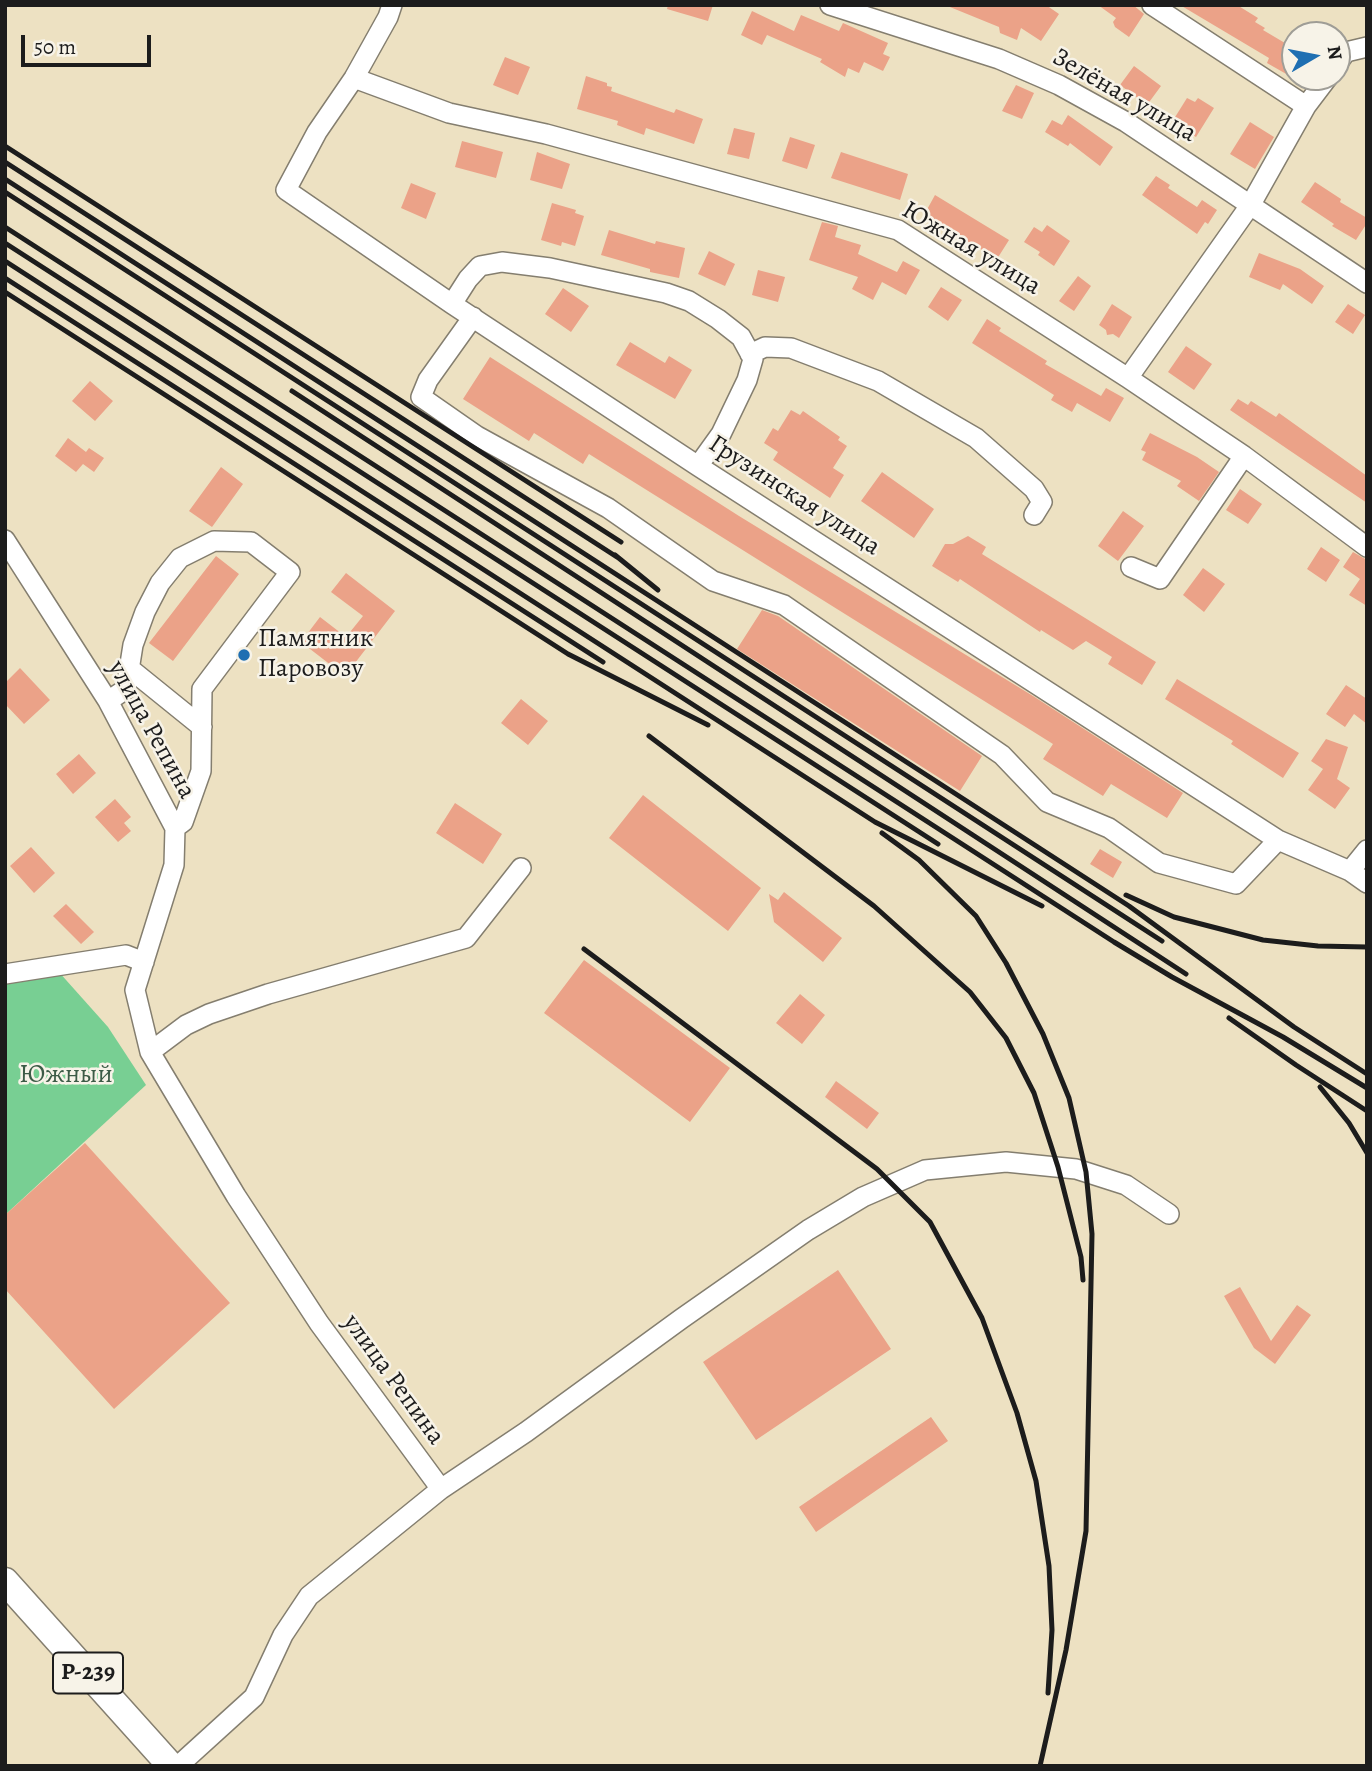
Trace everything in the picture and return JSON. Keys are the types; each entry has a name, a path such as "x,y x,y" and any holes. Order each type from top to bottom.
{"highway":[{"name":"Р-239","path":"5,1581 171,1766"}],"street":[{"path":"354,78 392,5"},
{"name":"Зелёная улица","path":"830,5 999,59 1059,85 1126,122 1367,284"},
{"path":"1152,5 1306,106"},
{"name":"Южная улица","path":"354,78 449,113 546,134 898,230 1244,456 1367,547"},
{"name":"Грузинская улица","path":"354,78 317,132 286,190 452,304 698,466 1278,840 1350,871 1367,883"},
{"path":"1128,378 1251,204 1306,106 1317,91"},
{"path":"452,304 480,266 502,262 666,293 689,301 741,337 753,359 747,380 721,434 698,466"},
{"path":"473,317 428,380 421,397 477,436 608,508 713,581 784,605 1002,755 1047,802 1109,828 1159,863 1236,884 1278,840"},
{"path":"750,354 765,347 790,348 878,380 976,438 1034,489 1042,502 1034,514"},
{"path":"1132,567 1160,579 1244,456"},
{"name":"улица Репина","path":"5,540 108,701 175,828 174,865 135,990 150,1052 236,1196 319,1323 440,1489"},
{"path":"108,701 126,689 133,645 145,612 160,583 180,558 214,541 251,542 290,572 202,689 201,771 183,822 175,828"},
{"path":"129,668 202,727"},
{"path":"1350,871 1367,850"},
{"path":"150,1052 186,1025 209,1014 268,994 466,938 521,868"},
{"path":"5,974 126,955 144,962"},
{"path":"178,1766 254,1697 283,1635 309,1596 440,1489 526,1432 808,1230 863,1197 925,1170 1006,1162 1076,1169 1126,1185 1169,1214"}],"green space":[{"name":"Южный","path":"58,971 108,1027 146,1085 5,1215 5,978"}],"building":[{"path":"668,5 713,5 708,21 667,9"},
{"path":"945,5 1046,5 1059,14 1041,41 1021,28 1017,40 1000,33 999,27"},
{"path":"1098,5 1133,5 1144,14 1129,37 1115,27 1113,22 1116,18"},
{"path":"1180,5 1237,5 1258,18 1255,22 1265,28 1263,30 1281,41 1281,71 1267,63 1269,58"},
{"path":"752,11 794,31 801,15 839,31 843,23 888,43 883,54 890,57 883,71 864,62 859,73 848,68 845,77 820,62 822,59 767,35 762,45 741,35"},
{"path":"505,57 530,67 518,95 493,85"},
{"path":"1134,66 1161,86 1147,105 1120,85"},
{"path":"586,76 607,83 607,86 612,87 611,91 674,113 676,109 703,119 694,144 646,128 644,135 617,125 618,121 577,109"},
{"path":"1016,85 1034,93 1022,119 1002,111"},
{"path":"1187,98 1195,102 1198,98 1214,108 1196,137 1172,122"},
{"path":"1068,115 1113,147 1100,166 1070,143 1068,146 1045,132 1052,120 1062,125"},
{"path":"1250,122 1274,137 1255,169 1230,154"},
{"path":"734,128 755,133 749,159 727,154"},
{"path":"790,137 815,145 807,169 782,161"},
{"path":"462,141 503,152 496,178 455,167"},
{"path":"537,152 570,164 562,189 530,180"},
{"path":"841,152 908,174 900,200 831,178"},
{"path":"1156,176 1170,185 1168,188 1197,207 1202,200 1217,210 1197,234 1142,195"},
{"path":"1315,182 1341,199 1340,202 1367,218 1367,223 1356,240 1332,226 1334,224 1301,202"},
{"path":"411,183 436,193 426,219 401,208"},
{"path":"935,195 1009,240 997,259 924,215"},
{"path":"552,203 576,210 575,213 584,216 575,246 562,242 561,246 541,240"},
{"path":"822,222 838,226 835,237 861,245 858,254 897,272 903,261 920,270 906,295 882,282 873,300 852,289 858,277 809,260"},
{"path":"1047,225 1070,241 1054,266 1038,255 1040,252 1024,242 1034,227 1042,232"},
{"path":"609,230 655,244 656,241 685,248 679,278 650,272 650,269 601,255"},
{"path":"709,251 735,264 725,286 698,274"},
{"path":"1259,253 1300,269 1324,286 1312,304 1283,284 1280,290 1249,277"},
{"path":"758,270 785,277 778,302 752,295"},
{"path":"1078,276 1091,286 1074,311 1059,301"},
{"path":"941,287 962,300 948,321 928,307"},
{"path":"563,288 589,306 571,332 545,314"},
{"path":"1112,304 1132,317 1119,338 1113,334 1107,335 1106,330 1099,325"},
{"path":"1348,304 1365,315 1353,334 1335,322"},
{"path":"987,319 1001,328 999,331 1047,361 1045,364 1101,396 1106,388 1124,398 1110,422 1077,403 1072,412 1051,400 1054,395 972,343"},
{"path":"630,342 665,363 669,356 692,370 675,399 616,365"},
{"path":"1186,346 1212,364 1194,390 1168,372"},
{"path":"490,357 739,516 1033,696 1183,793 1167,818 1111,784 1103,796 1043,759 1053,744 589,454 583,464 534,433 529,441 463,399"},
{"path":"90,381 113,401 95,421 72,401"},
{"path":"1238,399 1248,405 1251,401 1276,417 1279,413 1367,476 1367,503 1230,410"},
{"path":"791,410 800,415 803,411 840,437 838,440 847,446 833,468 844,475 830,498 773,460 778,452 764,443 773,428 778,431"},
{"path":"1150,433 1197,457 1219,472 1199,501 1177,486 1181,481 1142,460 1146,452 1141,450"},
{"path":"68,438 86,452 89,448 104,458 94,472 83,464 76,472 55,456"},
{"path":"221,467 243,484 212,527 189,511"},
{"path":"882,472 934,509 914,538 861,501"},
{"path":"1240,489 1262,504 1248,524 1226,510"},
{"path":"1123,511 1144,526 1118,561 1098,546"},
{"path":"968,536 986,547 982,554 1156,662 1142,685 1108,664 1112,657 1086,641 1073,650 1041,630 1040,632 960,579 958,582 932,566 945,544 953,544"},
{"path":"1321,547 1340,560 1326,582 1307,569"},
{"path":"1353,552 1367,560 1367,606 1349,595 1360,579 1343,567"},
{"path":"216,556 239,574 173,661 149,643"},
{"path":"1203,568 1225,584 1204,612 1183,595"},
{"path":"346,573 395,611 345,676 301,642 320,617 346,637 363,616 331,592"},
{"path":"762,610 778,616 982,756 960,791 737,649"},
{"path":"20,668 50,700 24,724 5,704 5,683"},
{"path":"1177,679 1299,753 1283,778 1231,744 1233,741 1165,699"},
{"path":"1346,685 1367,699 1367,724 1354,714 1345,727 1326,714"},
{"path":"521,699 548,721 528,745 501,723"},
{"path":"1326,739 1348,747 1337,779 1350,788 1335,809 1308,790 1323,769 1311,761"},
{"path":"79,754 96,773 73,794 56,774"},
{"path":"643,795 761,888 728,931 609,838"},
{"path":"115,799 131,817 124,823 131,831 118,842 95,817"},
{"path":"455,803 502,834 483,864 436,833"},
{"path":"31,847 55,873 34,893 10,866"},
{"path":"1100,849 1122,862 1113,878 1090,864"},
{"path":"784,892 842,938 823,962 774,922 769,894 778,900"},
{"path":"66,904 94,932 81,944 53,916"},
{"path":"584,960 730,1068 690,1122 544,1013"},
{"path":"800,994 825,1015 802,1044 776,1023"},
{"path":"836,1081 879,1113 867,1129 825,1097"},
{"path":"85,1143 230,1303 114,1409 5,1289 5,1215"},
{"path":"838,1270 891,1349 756,1440 703,1362"},
{"path":"1240,1287 1271,1341 1297,1305 1311,1315 1275,1364 1254,1348 1224,1296"},
{"path":"931,1417 948,1441 816,1532 799,1507"}],"railway":[{"path":"5,146 621,542"},
{"path":"5,162 620,559"},
{"path":"5,179 1129,906 1294,1027 1367,1074"},
{"path":"5,192 1162,941"},
{"path":"5,227 1114,942 1283,1037 1367,1088"},
{"path":"5,243 938,844"},
{"path":"5,261 875,822 1042,906"},
{"path":"5,278 603,662"},
{"path":"5,292 568,654 708,725"},
{"path":"292,391 1186,974"},
{"path":"615,555 658,590"},
{"path":"649,736 874,906 970,992 1006,1038 1034,1093 1058,1167 1081,1257 1083,1280"},
{"path":"882,833 919,860 976,916 1006,963 1043,1034 1069,1098 1086,1172 1092,1234 1086,1531 1066,1650 1040,1766"},
{"path":"1126,895 1174,917 1263,940 1318,946 1367,947"},
{"path":"584,949 877,1169 930,1222 982,1318 1017,1413 1036,1481 1049,1566 1052,1630 1048,1693"},
{"path":"1229,1018 1367,1111"},
{"path":"1320,1087 1349,1123 1367,1153"}],"place":[{"name":"Памятник Паровозу","path":"244,655"}]}
